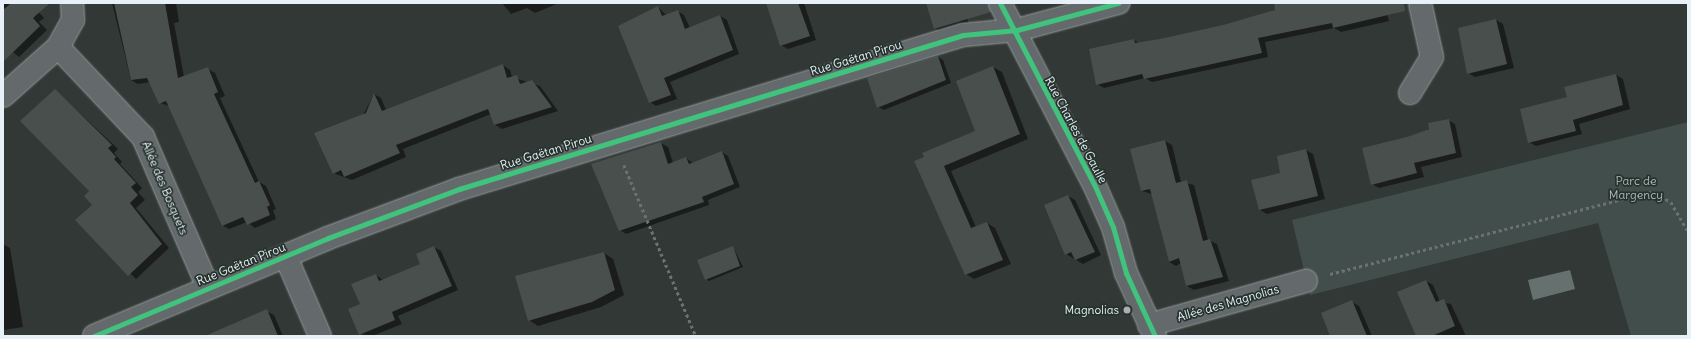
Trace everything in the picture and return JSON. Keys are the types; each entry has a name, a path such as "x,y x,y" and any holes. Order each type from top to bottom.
{"street":[{"path":"3,96 58,47 73,20 72,3"},
{"name":"Rue Charles de Gaulle","path":"1000,3 1017,30 1042,88 1094,184 1152,330"},
{"name":"Rue Gaëtan Pirou","path":"94,336 208,287 458,189 963,35 1017,30 1118,3"},
{"path":"1410,93 1432,57 1420,3"},
{"name":"Allée des Bosquets","path":"58,47 143,137 208,287"},
{"path":"286,257 320,336"},
{"name":"Allée des Magnolias","path":"1152,330 1306,281"}],"path":[{"path":"614,142 696,336"},
{"path":"1306,281 1649,192 1671,202 1688,231"}],"green space":[{"name":"Parc de Margency","path":"1688,122 1688,336 1631,336 1598,223 1310,295 1292,220"}],"shaded area":[{"path":"1570,270 1575,289 1533,300 1528,280"}],"building":[{"path":"11,3 50,3 33,18 40,26 3,62 3,10"},
{"path":"114,3 165,3 178,78 208,67 218,92 214,94 255,183 259,181 270,205 267,207 270,215 247,225 243,217 222,226 166,101 159,104 147,78 131,80"},
{"path":"766,3 798,3 810,36 780,46"},
{"path":"926,3 988,3 991,12 934,29"},
{"path":"1274,3 1404,3 1405,11 1333,28 1332,23 1258,38 1262,53 1144,79 1142,74 1096,85 1089,49 1134,39 1135,43 1160,39 1223,25 1275,10"},
{"path":"658,6 662,16 678,10 685,29 720,15 733,50 664,78 671,95 649,103 618,26"},
{"path":"1496,19 1507,64 1467,74 1458,28"},
{"path":"938,56 946,80 877,108 867,78"},
{"path":"503,64 507,78 517,75 520,84 532,80 552,107 494,125 488,109 396,145 400,153 344,177 341,170 333,174 314,133 366,113 374,93 382,111"},
{"path":"993,66 1020,134 944,166 971,228 987,222 1003,260 965,275 914,161 924,157 922,153 975,131 956,81"},
{"path":"1616,74 1623,105 1573,120 1576,131 1528,143 1520,109 1567,97 1564,87"},
{"path":"55,89 112,145 108,148 116,157 114,159 136,183 131,187 138,195 130,203 162,244 128,276 75,220 92,205 84,196 89,191 20,121"},
{"path":"1449,119 1456,153 1414,163 1417,173 1371,185 1362,148 1407,137 1429,129 1428,123"},
{"path":"1165,140 1176,183 1187,180 1203,241 1210,239 1223,277 1186,286 1179,258 1169,262 1150,189 1141,191 1130,149"},
{"path":"661,142 668,164 686,157 689,164 722,151 734,184 702,197 704,202 619,231 591,164"},
{"path":"1306,149 1318,196 1259,210 1251,180 1280,173 1277,156"},
{"path":"1068,195 1095,252 1075,260 1071,252 1065,255 1044,205"},
{"path":"434,246 452,286 392,312 395,320 359,335 348,309 360,304 351,284 376,274 379,281 420,264 416,254"},
{"path":"733,246 740,266 705,280 697,260"},
{"path":"604,252 615,290 592,302 528,321 515,276"},
{"path":"1426,280 1436,302 1444,299 1455,326 1432,336 1416,336 1397,292"},
{"path":"1352,300 1367,336 1330,336 1321,313"},
{"path":"267,309 278,336 205,336"}],"cycle path":[{"path":"1000,3 1094,184 1113,227 1126,273 1155,336"},
{"path":"94,336 328,238 459,189 963,35 1017,30 1118,3"}],"place":[{"name":"Magnolias","path":"1127,310"}]}
